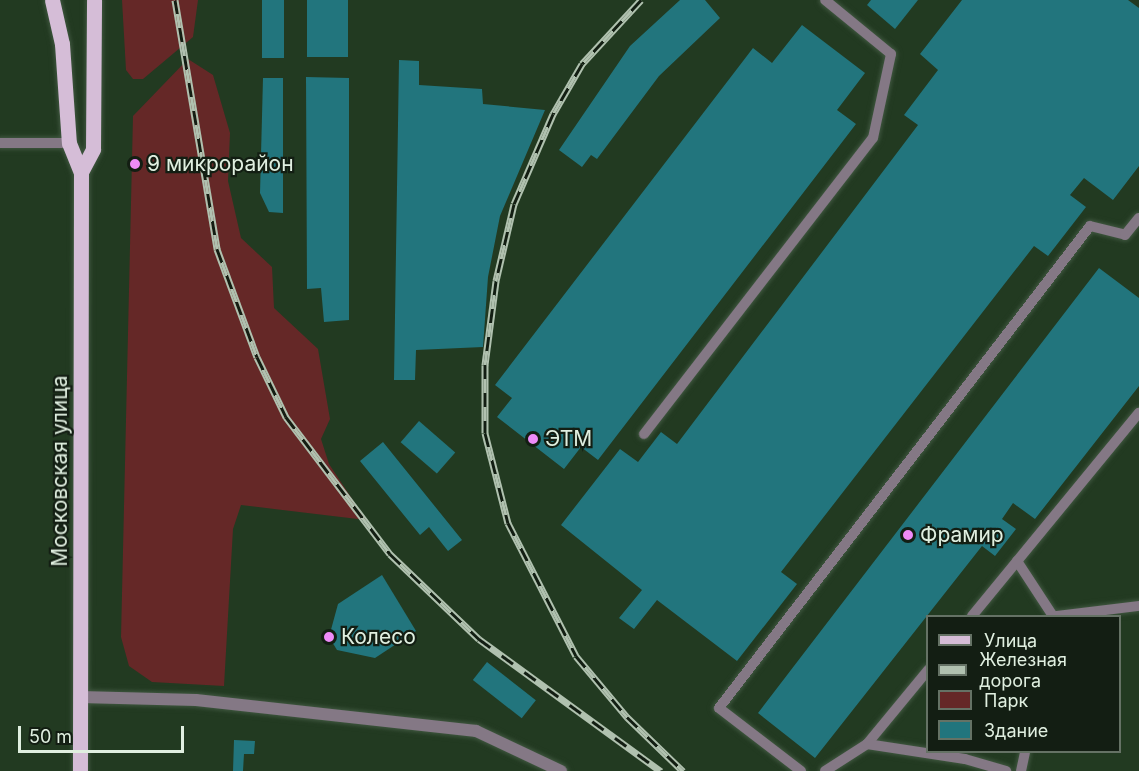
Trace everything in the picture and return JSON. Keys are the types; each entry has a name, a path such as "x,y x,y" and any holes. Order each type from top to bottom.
{"main road":[{"name":"Московская улица","path":"52,0 62,44 69,143 81,172 80,771"},
{"name":"Московская улица","path":"81,172 93,149 94,4"}],"street":[{"path":"80,697 196,700 476,731 561,771"}],"lane":[{"path":"644,434 873,138 891,54 825,0"},
{"path":"0,143 69,143"},
{"path":"801,771 719,708 1090,226 1125,235 1139,218"},
{"path":"973,615 1139,413"},
{"path":"1017,561 1054,615"},
{"path":"1063,615 1139,606"},
{"path":"825,771 867,744 926,671"},
{"path":"867,744 964,759 1006,771"},
{"path":"1021,771 1025,753"}],"green space":[{"path":"122,0 198,0 193,37 143,79 133,79 126,70"},
{"path":"188,59 213,75 230,133 228,181 241,238 272,267 274,308 318,349 330,419 321,439 329,464 366,520 241,505 233,529 224,686 152,682 129,666 121,637 133,116"}],"building":[{"path":"262,0 284,0 284,58 262,58"},
{"path":"307,0 348,0 348,57 307,57"},
{"path":"680,0 705,0 720,18 659,76 597,159 591,155 582,167 559,150 630,46"},
{"path":"871,0 918,0 895,29 867,5"},
{"path":"962,0 1128,0 1139,8 1139,166 1113,200 1084,178 1070,195 1086,207 1048,256 1034,246 781,572 797,584 737,661 657,600 634,629 619,618 642,590 561,525 620,449 638,462 661,432 677,444 918,125 904,115 938,70 920,54"},
{"path":"802,25 865,73 837,110 856,124 598,460 581,447 564,469 497,417 512,398 495,385 753,48 772,63"},
{"path":"399,60 419,61 419,85 482,89 483,104 545,110 500,216 488,277 483,347 416,350 415,380 394,380"},
{"path":"306,77 349,78 349,320 324,322 321,288 307,289"},
{"path":"263,78 283,78 283,213 269,212 260,193"},
{"path":"1099,268 1139,298 1139,386 1035,519 1013,503 1002,519 1016,529 995,556 982,546 815,758 758,713"},
{"path":"419,421 455,452 437,474 401,442"},
{"path":"383,442 462,540 448,551 429,527 420,535 360,461"},
{"path":"382,575 416,631 375,658 337,650 329,637 338,604"},
{"path":"487,662 536,700 522,718 473,680"},
{"path":"234,740 255,741 254,754 244,754 243,771 233,771"}],"railway":[{"path":"175,0 217,249 257,357 286,417 390,554 479,639 661,771"},
{"path":"641,0 582,64 553,114 514,204 496,281 485,365 485,433 508,523 576,656 627,717 683,771"}],"place":[{"name":"9 микрорайон","path":"135,164"},
{"name":"ЭТМ","path":"533,439"},
{"name":"Фрамир","path":"908,535"},
{"name":"Колесо","path":"329,637"}]}
